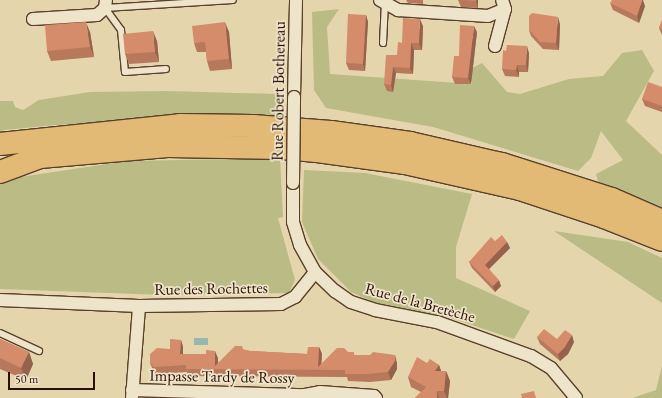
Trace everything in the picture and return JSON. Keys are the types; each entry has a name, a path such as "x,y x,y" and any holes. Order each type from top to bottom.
{"highway":[{"path":"0,144 180,125 253,126 331,132 410,143 502,164 612,199 662,221"},
{"path":"0,164 40,157 168,146 282,148 317,151 405,163 499,184 604,217 662,240"},
{"path":"0,172 40,157"}],"street":[{"name":"Rue Robert Bothereau","path":"293,183 296,0"},
{"path":"383,1 398,10 488,16 503,5"},
{"path":"33,19 97,14 106,4"},
{"path":"495,46 503,5"},
{"name":"Rue de la Bretèche","path":"293,183 293,222 300,245 314,272 335,291 351,302 376,310 437,322 531,356 551,368 576,398"},
{"name":"Rue des Rochettes","path":"132,394 139,306 281,304 295,297 314,272"},
{"path":"0,300 139,306"},
{"name":"Impasse Tardy de Rossy","path":"132,394 307,396 320,392 374,396 376,398"}],"lane":[{"path":"166,69 124,72 120,30 106,4 233,0"},
{"path":"383,1 383,43"},
{"path":"0,333 39,351"}],"green space":[{"path":"339,9 327,27 330,74 472,84 472,68 482,63 507,92 520,94 569,79 603,76 622,53 642,50 654,71 626,121 662,155 662,213 600,188 596,174 623,160 601,131 591,158 578,171 433,127 326,108 314,90 312,12"},
{"path":"167,91 278,94 274,119 190,117 56,125 4,130 0,133 0,101 13,101 15,107 23,110 39,100 90,92"},
{"path":"280,158 283,217 278,218 295,280 289,293 163,295 0,289 0,180 127,161"},
{"path":"304,170 365,173 472,194 456,247 456,278 530,311 514,339 448,317 373,302 351,292 318,259 302,222"},
{"path":"554,231 628,242 662,258 662,303"},
{"path":"662,366 662,398 632,398 656,390"}],"water":[{"path":"194,338 208,338 208,345 194,345"}],"building":[{"path":"612,0 642,0 637,16 610,3"},
{"path":"532,13 558,17 556,43 540,42 529,30 529,16"},
{"path":"348,14 366,15 363,64 346,63"},
{"path":"403,18 420,19 419,43 411,43 410,68 393,67 391,85 384,84 386,55 397,55 398,42 402,43"},
{"path":"662,20 662,29 659,28"},
{"path":"86,22 90,47 47,51 45,25"},
{"path":"225,22 229,59 207,61 205,42 194,43 192,26"},
{"path":"460,25 474,26 468,78 452,77 454,56 459,56"},
{"path":"153,31 155,52 125,54 123,34"},
{"path":"507,45 527,46 526,65 517,65 516,70 502,69 503,50 506,51"},
{"path":"648,82 662,87 662,106 642,99"},
{"path":"502,235 507,242 485,265 499,280 493,286 469,262 491,237 495,241"},
{"path":"544,329 557,339 565,330 572,335 565,347 558,354 537,337"},
{"path":"0,339 29,352 21,368 0,358"},
{"path":"170,339 181,340 180,354 206,354 206,350 215,351 215,366 235,346 242,346 242,349 250,351 307,354 308,347 319,347 318,367 337,348 344,348 348,352 354,352 354,355 370,355 373,352 395,355 395,361 388,372 367,374 345,374 345,370 186,369 186,365 154,367 150,363 150,354 157,348 170,349"},
{"path":"417,357 427,363 430,359 439,365 435,371 446,371 444,391 437,391 437,398 415,398 426,387 408,377"},
{"path":"534,391 536,398 522,398 521,394"}]}
